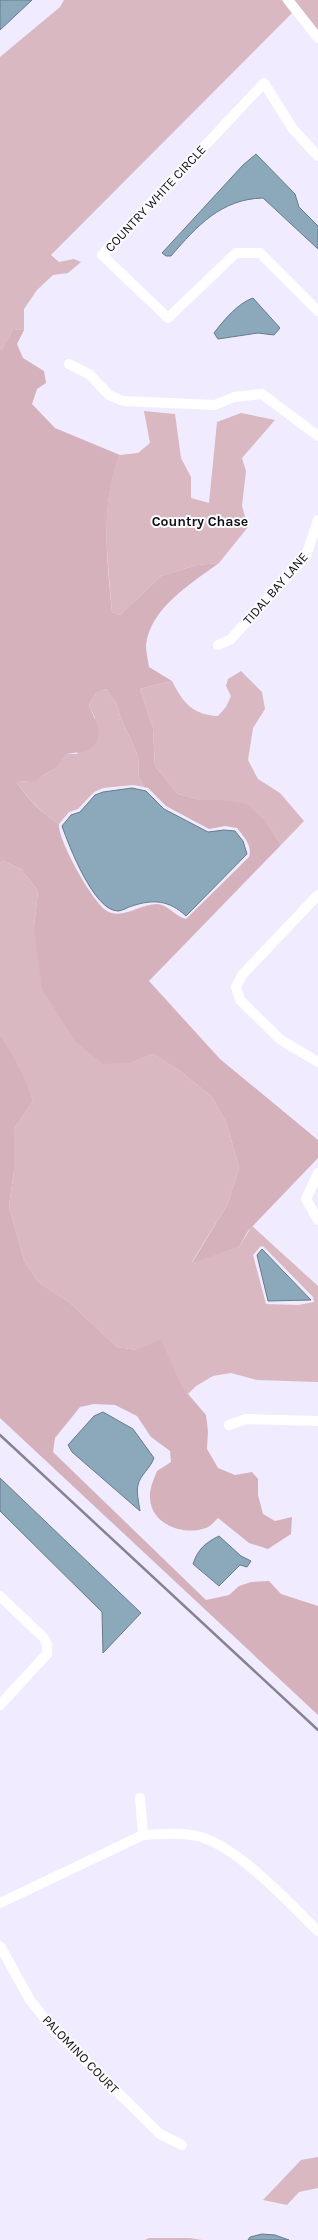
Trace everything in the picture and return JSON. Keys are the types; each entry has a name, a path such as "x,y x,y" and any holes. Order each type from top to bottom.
{"street":[{"path":"288,0 318,38"},
{"name":"COUNTRY WHITE CIRCLE","path":"318,156 293,129 264,83 102,255 168,318 236,252 260,253 318,311"},
{"path":"69,364 89,374 109,395 123,401 215,405 234,397 262,394 318,436"},
{"name":"TIDAL BAY LANE","path":"218,645 230,640 306,556 318,520"},
{"path":"318,895 242,975 236,987 240,1000 282,1040 318,1062"},
{"path":"318,1173 306,1199 318,1220"},
{"path":"228,1425 246,1419 318,1421"},
{"path":"0,1596 44,1638 47,1645 46,1654 0,1705"},
{"path":"140,1798 143,1836"},
{"path":"0,1903 143,1836 169,1833 202,1837 228,1850 246,1864 318,1930"},
{"name":"PALOMINO COURT","path":"0,1946 30,2000 53,2029 160,2134 182,2145"}],"shaded area":[{"path":"64,0 282,0 292,13 51,255 59,262 74,259 81,262 68,273 53,275 37,290 24,309 24,330 13,329 2,352 0,348 0,57 60,7"},
{"path":"294,0 318,0 318,31"},
{"path":"13,329 24,330 17,344 23,358 44,371 46,383 37,389 32,404 55,428 120,455 114,473 107,512 108,572 112,612 120,615 161,576 197,565 219,563 174,598 155,619 149,632 146,645 149,667 172,681 140,689 153,728 155,766 178,794 201,800 223,800 247,804 267,823 281,845 149,981 220,1059 318,1140 318,1158 248,1231 239,1247 192,1263 228,1203 239,1168 227,1124 212,1097 180,1071 153,1054 133,1062 103,1064 75,1041 42,989 34,927 38,891 21,869 3,861 0,864 0,348 2,351","holes":["106,689 116,702 120,716 138,756 139,778 144,787 148,788 166,806 209,829 225,826 237,828 249,845 249,857 186,919 182,918 165,906 157,904 118,914 107,911 93,896 77,870 64,843 59,824 36,806 17,782 35,781 56,767 67,754 87,751 97,742 99,729 89,705 96,693"]},
{"path":"144,411 175,414 181,458 191,477 191,498 209,503 217,422 241,413 275,420 242,458 246,471 242,506 248,527 219,563 197,565 161,576 120,615 112,612 107,552 107,512 109,493 113,474 120,455 138,453 150,443"},
{"path":"241,671 262,692 265,709 253,728 248,760 258,779 280,793 304,821 281,845 267,823 223,800 201,800 178,794 155,766 153,728 140,689 172,681 180,696 195,710 209,715 218,716 226,707 231,696 226,686 228,679"},
{"path":"106,689 116,702 120,716 138,756 139,778 144,787 133,785 103,788 94,792 78,809 69,812 59,824 36,805 17,782 25,782 39,778 56,766 67,754 77,754 95,718 89,705 96,693"},
{"path":"3,861 21,869 38,891 34,927 133,1062 153,1054 180,1071 212,1097 227,1124 239,1168 228,1203 192,1262 239,1247 252,1226 318,1286 318,1382 257,1380 231,1373 213,1376 196,1386 188,1394 136,1350 117,1347 69,1302 38,1282 24,1260 9,1206 14,1171 14,1129 33,1101 0,1034 0,864","holes":["261,1246 264,1247 313,1297 314,1302 298,1305 266,1304 253,1255"]},
{"path":"0,1034 22,1073 33,1101 14,1129 14,1171 9,1206 24,1260 38,1282 69,1302 117,1347 136,1350 161,1340 182,1387 206,1415 208,1431 207,1449 218,1468 235,1475 252,1472 258,1479 258,1495 263,1514 275,1521 292,1517 291,1534 268,1549 249,1543 218,1518 208,1527 197,1530 179,1529 162,1521 156,1515 152,1507 150,1491 157,1471 171,1462 170,1451 151,1437 137,1416 115,1405 94,1404 80,1407 55,1438 53,1452 206,1600 229,1595 239,1586 251,1582 269,1581 281,1594 318,1606 318,1715 0,1418"},
{"path":"318,2157 318,2188 299,2192 287,2205 263,2200 301,2160"},
{"path":"149,2238 190,2238 202,2240 145,2240"}],"water":[{"path":"0,0 32,0 0,30"},
{"path":"256,154 295,194 299,207 318,226 318,249 263,198 235,203 222,209 211,216 190,234 171,256 166,256 162,253 243,165"},
{"path":"253,298 280,328 274,335 258,333 218,339 214,333 222,323 236,308 247,300"},
{"path":"132,788 146,791 164,809 208,832 224,830 235,831 243,841 247,854 186,916 173,907 160,902 147,902 120,911 109,908 100,901 92,889 76,862 70,848 62,826 71,815 80,812 95,795 103,792"},
{"path":"262,1249 311,1300 268,1301 257,1255"},
{"path":"103,1412 133,1429 154,1458 139,1481 137,1488 140,1511 72,1452 68,1445 94,1416"},
{"path":"0,1478 141,1613 103,1653 102,1612 0,1511"},
{"path":"219,1536 241,1556 251,1561 247,1567 240,1565 219,1586 193,1564 197,1554 203,1547"},
{"path":"262,2234 275,2235 289,2240 248,2240 250,2237"}],"railway":[{"path":"0,1435 318,1730"}],"district":[{"name":"Country Chase","path":"200,521"}]}
